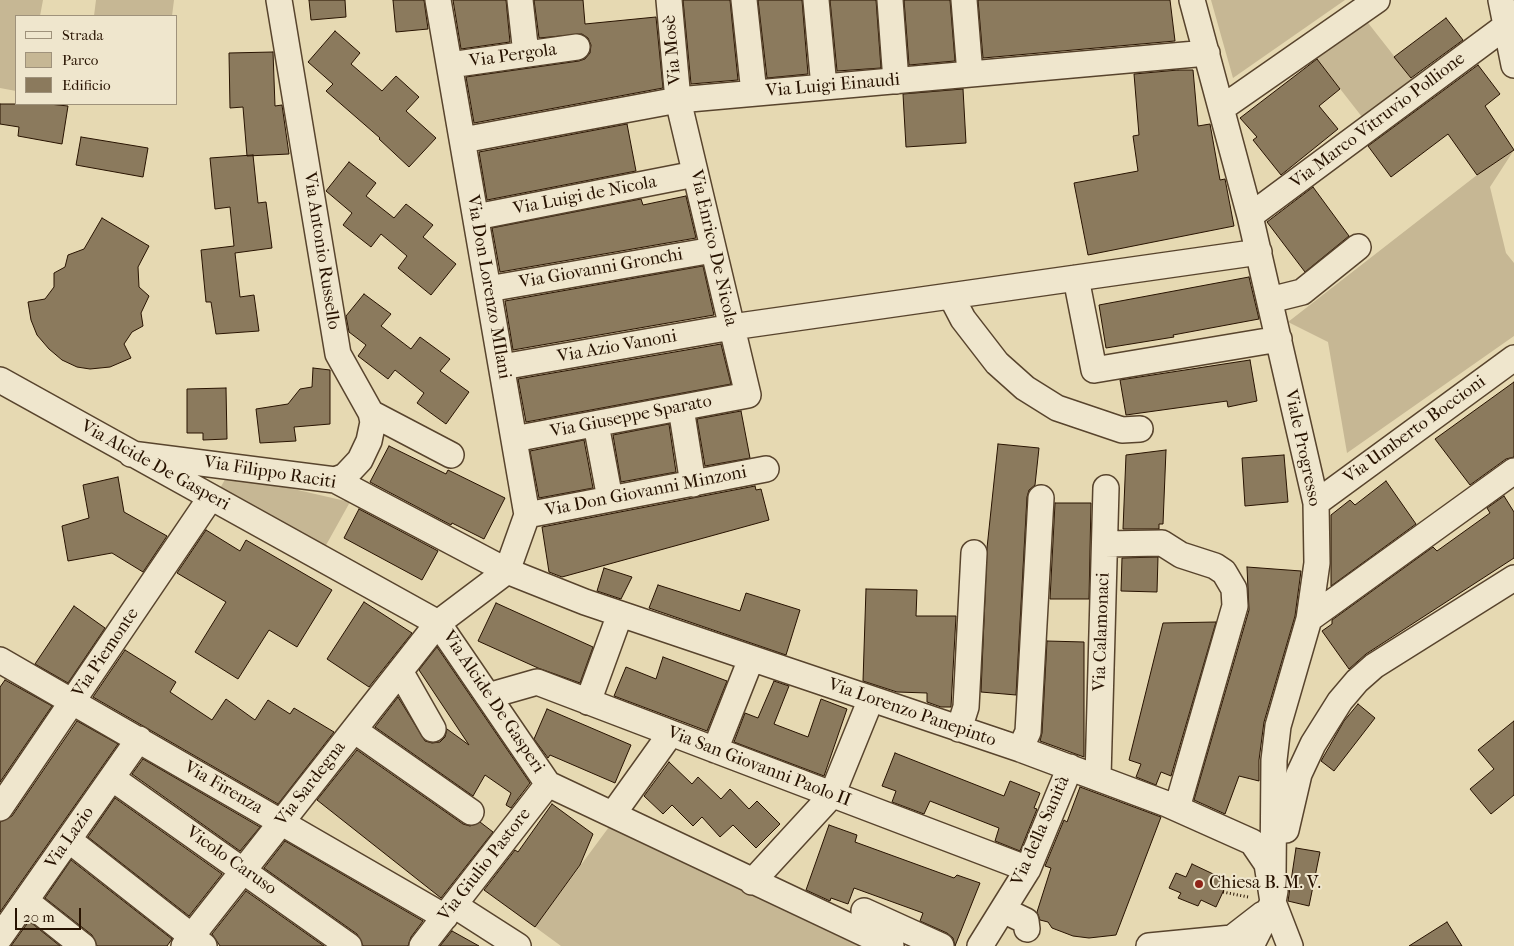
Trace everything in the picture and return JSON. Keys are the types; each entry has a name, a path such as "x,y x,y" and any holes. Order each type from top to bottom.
{"street":[{"name":"Via Antonio Russello","path":"279,0 338,354 372,413"},
{"name":"Via Don Lorenzo MIlani","path":"438,0 527,515 507,571"},
{"path":"520,0 526,54"},
{"name":"Via Mosè","path":"669,0 678,100"},
{"path":"744,0 754,93"},
{"path":"816,0 824,87"},
{"path":"890,0 896,81"},
{"path":"964,0 970,74"},
{"name":"Viale Progresso","path":"1192,0 1259,252 1316,503 1317,563 1309,619 1278,726 1274,760 1273,902"},
{"path":"1222,108 1377,0"},
{"path":"1501,0 1510,24 1514,65"},
{"name":"Via Marco Vitruvio Pollione","path":"1250,216 1510,24"},
{"name":"Via Pergola","path":"450,65 577,47"},
{"name":"Via Luigi Einaudi","path":"463,140 678,100 1207,53"},
{"name":"Via Enrico De Nicola","path":"678,100 748,395"},
{"name":"Via Luigi de Nicola","path":"476,217 695,174"},
{"path":"1270,300 1302,292 1358,248"},
{"name":"Via Giovanni Gronchi","path":"488,289 714,250"},
{"name":"Via Azio Vanoni","path":"502,368 732,327 1259,252"},
{"path":"1076,278 1094,370 1279,339"},
{"path":"951,296 963,319 998,363 1025,388 1057,408 1122,430 1140,429"},
{"name":"Via Umberto Boccioni","path":"1316,503 1514,358"},
{"name":"Via Alcide De Gasperi","path":"2,385 211,497 438,623 548,784 890,946"},
{"name":"Via Giuseppe Sparato","path":"514,439 748,395"},
{"path":"681,408 693,484"},
{"path":"335,480 354,469 366,450 372,432 372,413 451,455"},
{"path":"596,424 610,499"},
{"name":"Via Filippo Raciti","path":"131,454 335,480 507,571"},
{"name":"Via Don Giovanni Minzoni","path":"527,515 766,470"},
{"path":"1309,619 1514,472"},
{"name":"Via Calamonaci","path":"1098,777 1106,488"},
{"name":"Via Piemonte","path":"0,808 74,702 211,497"},
{"path":"1020,749 1028,732 1041,498"},
{"path":"1105,544 1162,542 1180,554 1215,566 1224,572 1234,589 1235,606 1177,808"},
{"path":"959,729 966,707 974,553"},
{"name":"Via Lorenzo Panepinto","path":"507,571 620,614 1020,749 1177,808 1252,842 1267,864 1273,902"},
{"name":"Via Sardegna","path":"193,943 244,870 438,623 507,571"},
{"path":"1251,946 1273,902 1291,803 1299,774 1312,744 1340,701 1374,666 1514,578"},
{"path":"588,702 620,614"},
{"path":"715,750 751,659"},
{"name":"Via Firenza","path":"3,667 74,702 281,822 518,946"},
{"path":"400,671 433,729"},
{"name":"Via San Giovanni Paolo II","path":"488,696 537,682 1028,869"},
{"path":"752,882 832,795 871,699"},
{"path":"354,730 470,812"},
{"path":"612,814 671,733"},
{"name":"Via Lazio","path":"0,937 139,739"},
{"name":"Via della Sanità","path":"980,946 1028,869 1070,767"},
{"name":"Vicolo Caruso","path":"112,778 349,946"},
{"name":"Via Giulio Pastore","path":"422,946 548,784"},
{"path":"68,840 193,943"},
{"path":"26,901 83,946"},
{"path":"1149,946 1232,938 1260,917 1273,902"},
{"path":"1273,902 1290,946"},
{"path":"1003,910 1026,921 1027,929"},
{"path":"864,911 941,946"}],"green space":[{"path":"0,0 43,0 40,15 15,15 15,91 0,88"},
{"path":"96,0 174,0 172,15 94,15"},
{"path":"1211,0 1345,0 1233,78"},
{"path":"1365,19 1416,84 1366,122 1316,58"},
{"path":"1514,150 1490,187 1506,253 1514,263 1514,336 1347,453 1328,342 1288,322 1477,175"},
{"path":"228,474 350,502 325,547 218,492"},
{"path":"609,827 870,946 561,946 535,927"}],"building":[{"path":"309,0 345,0 346,17 311,20"},
{"path":"393,0 424,0 428,29 396,32"},
{"path":"453,0 506,0 510,42 461,49"},
{"path":"534,0 583,0 585,24 656,17 663,88 474,123 466,77 579,61 585,59 590,53 591,45 588,38 582,34 539,38"},
{"path":"683,0 730,0 738,80 691,84"},
{"path":"758,0 802,0 808,74 767,78"},
{"path":"830,0 876,0 881,68 837,71"},
{"path":"904,0 950,0 955,61 909,65"},
{"path":"978,0 1170,0 1175,41 983,58"},
{"path":"1446,18 1463,40 1411,78 1394,57"},
{"path":"335,31 360,53 351,64 382,91 396,76 419,97 406,111 436,138 409,167 380,138 326,91 333,84 308,62"},
{"path":"273,52 275,106 282,105 289,154 247,156 243,107 230,108 229,53"},
{"path":"1317,59 1340,89 1319,106 1338,129 1281,175 1253,140 1257,137 1240,118"},
{"path":"1478,65 1500,94 1485,106 1514,150 1477,175 1448,134 1391,177 1368,146"},
{"path":"1193,70 1198,126 1210,124 1220,180 1225,179 1234,226 1088,255 1074,183 1138,171 1133,136 1139,135 1134,74"},
{"path":"963,89 966,143 906,147 903,94"},
{"path":"0,104 68,106 62,144 18,136 19,127 0,124"},
{"path":"627,124 636,171 487,200 479,152"},
{"path":"81,137 148,148 143,177 76,165"},
{"path":"253,155 258,203 266,202 272,248 235,253 240,297 254,295 259,331 216,334 211,302 206,302 201,250 234,246 230,207 215,209 210,158"},
{"path":"349,162 376,183 366,196 394,218 406,204 433,225 423,237 456,264 431,295 398,268 407,256 381,234 371,247 343,225 352,213 326,191"},
{"path":"1313,187 1349,236 1305,272 1267,222"},
{"path":"686,196 696,238 500,272 492,228 641,199 643,205"},
{"path":"102,218 149,246 138,267 139,287 149,296 141,313 143,326 132,332 124,344 131,358 110,367 90,369 77,367 62,360 49,349 37,335 31,320 28,302 45,299 54,287 54,273 65,267 68,255 84,249"},
{"path":"703,266 714,315 513,350 505,301"},
{"path":"1249,277 1259,319 1173,335 1174,337 1106,348 1099,305"},
{"path":"364,294 391,314 381,326 411,349 420,337 450,359 440,371 469,392 446,424 417,403 424,393 395,370 388,379 358,356 366,345 349,332 346,316"},
{"path":"721,344 731,384 526,422 518,379"},
{"path":"1250,360 1257,401 1228,407 1227,401 1126,415 1120,380"},
{"path":"313,368 330,370 330,424 294,427 296,441 260,443 256,409 288,404 300,389 312,387"},
{"path":"1514,382 1514,457 1506,459 1470,485 1435,439"},
{"path":"226,388 227,439 203,440 203,433 187,433 187,389"},
{"path":"741,411 750,458 705,466 697,419"},
{"path":"669,424 676,472 621,482 613,435"},
{"path":"584,440 593,488 539,498 530,451"},
{"path":"998,444 1039,448 1035,485 1029,490 1027,497 1016,695 981,692 987,548"},
{"path":"389,446 446,474 448,470 505,498 484,539 452,523 451,525 370,482"},
{"path":"1166,450 1163,524 1159,524 1159,529 1123,529 1126,455"},
{"path":"1284,455 1288,502 1245,506 1242,458"},
{"path":"118,477 124,512 167,536 143,572 112,553 68,561 62,526 89,518 83,485"},
{"path":"1386,481 1416,524 1331,586 1331,515 1350,500 1355,505"},
{"path":"755,486 756,490 761,489 769,520 562,577 549,572 542,527"},
{"path":"1504,496 1514,512 1514,558 1366,654 1349,669 1322,631 1332,624 1332,620 1433,547 1437,551 1490,513 1487,508"},
{"path":"1055,503 1091,503 1089,599 1050,599"},
{"path":"359,509 438,551 422,580 344,538"},
{"path":"206,530 240,551 246,540 332,590 297,647 269,630 238,679 195,652 226,602 177,573"},
{"path":"1158,557 1157,592 1121,591 1122,558"},
{"path":"1247,567 1301,571 1295,616 1264,722 1259,760 1259,781 1239,776 1225,814 1194,800 1249,610"},
{"path":"604,568 632,577 621,599 597,591"},
{"path":"658,585 740,611 746,593 800,610 786,655 649,608"},
{"path":"866,589 917,590 916,616 956,616 951,707 941,707 927,702 927,693 897,692 863,681"},
{"path":"364,602 412,633 369,687 327,659"},
{"path":"496,603 593,647 580,683 538,668 478,641"},
{"path":"74,606 105,628 68,683 35,664"},
{"path":"1216,622 1171,776 1161,772 1156,785 1136,777 1141,764 1129,760 1163,623"},
{"path":"1047,641 1084,642 1084,757 1040,741"},
{"path":"437,647 530,783 511,808 506,805 511,793 485,775 473,796 375,727 398,697 425,741 432,743 440,742 445,737 447,729 469,745 419,670"},
{"path":"125,650 176,682 170,692 212,720 226,699 255,720 268,700 290,714 294,708 334,732 278,804 93,697"},
{"path":"663,657 727,681 707,731 614,696 626,667 656,679"},
{"path":"5,680 52,706 0,782 0,687"},
{"path":"774,681 789,686 774,724 808,737 821,699 847,709 824,776 734,742 745,713 758,718"},
{"path":"1358,704 1375,718 1334,771 1321,761 1344,721"},
{"path":"547,709 631,745 615,783 550,755 548,758 534,739"},
{"path":"77,721 118,744 0,912 0,822 12,816"},
{"path":"1514,721 1514,795 1491,814 1470,789 1494,769 1478,750"},
{"path":"357,750 463,824 470,826 480,822 493,832 441,898 317,800"},
{"path":"895,753 1004,796 1010,781 1040,793 1034,808 1037,809 1020,851 995,841 999,828 930,801 924,814 892,802 896,791 882,786"},
{"path":"143,759 260,827 240,851 132,774"},
{"path":"669,762 692,784 698,777 721,799 730,789 749,809 757,801 780,824 756,848 733,825 720,837 702,817 693,826 672,805 663,814 644,796"},
{"path":"1080,787 1161,817 1116,935 1089,938 1073,936 1052,928 1048,922 1040,920 1037,912 1051,868 1045,866 1064,820 1067,822"},
{"path":"115,798 222,874 189,916 88,837"},
{"path":"552,804 593,834 580,865 535,927 484,890 515,850 518,852"},
{"path":"829,825 857,835 855,842 954,878 957,875 980,883 955,946 953,938 947,933 920,921 923,913 854,888 848,904 831,898 830,901 806,890"},
{"path":"285,841 423,921 411,937 408,946 363,946 357,934 264,868"},
{"path":"1296,848 1320,852 1309,906 1288,901"},
{"path":"71,860 172,939 167,946 97,946 92,935 45,898"},
{"name":"Chiesa B. M. V.","path":"1192,864 1228,881 1216,907 1201,900 1198,906 1178,898 1181,893 1169,888 1176,873 1186,877"},
{"path":"246,891 324,946 220,946 212,934"},
{"path":"29,921 60,946 11,946"},
{"path":"1447,922 1462,946 1409,946"},
{"path":"452,931 479,946 440,946"}],"place":[{"name":"Chiesa B. M. V.","path":"1199,884"}]}
